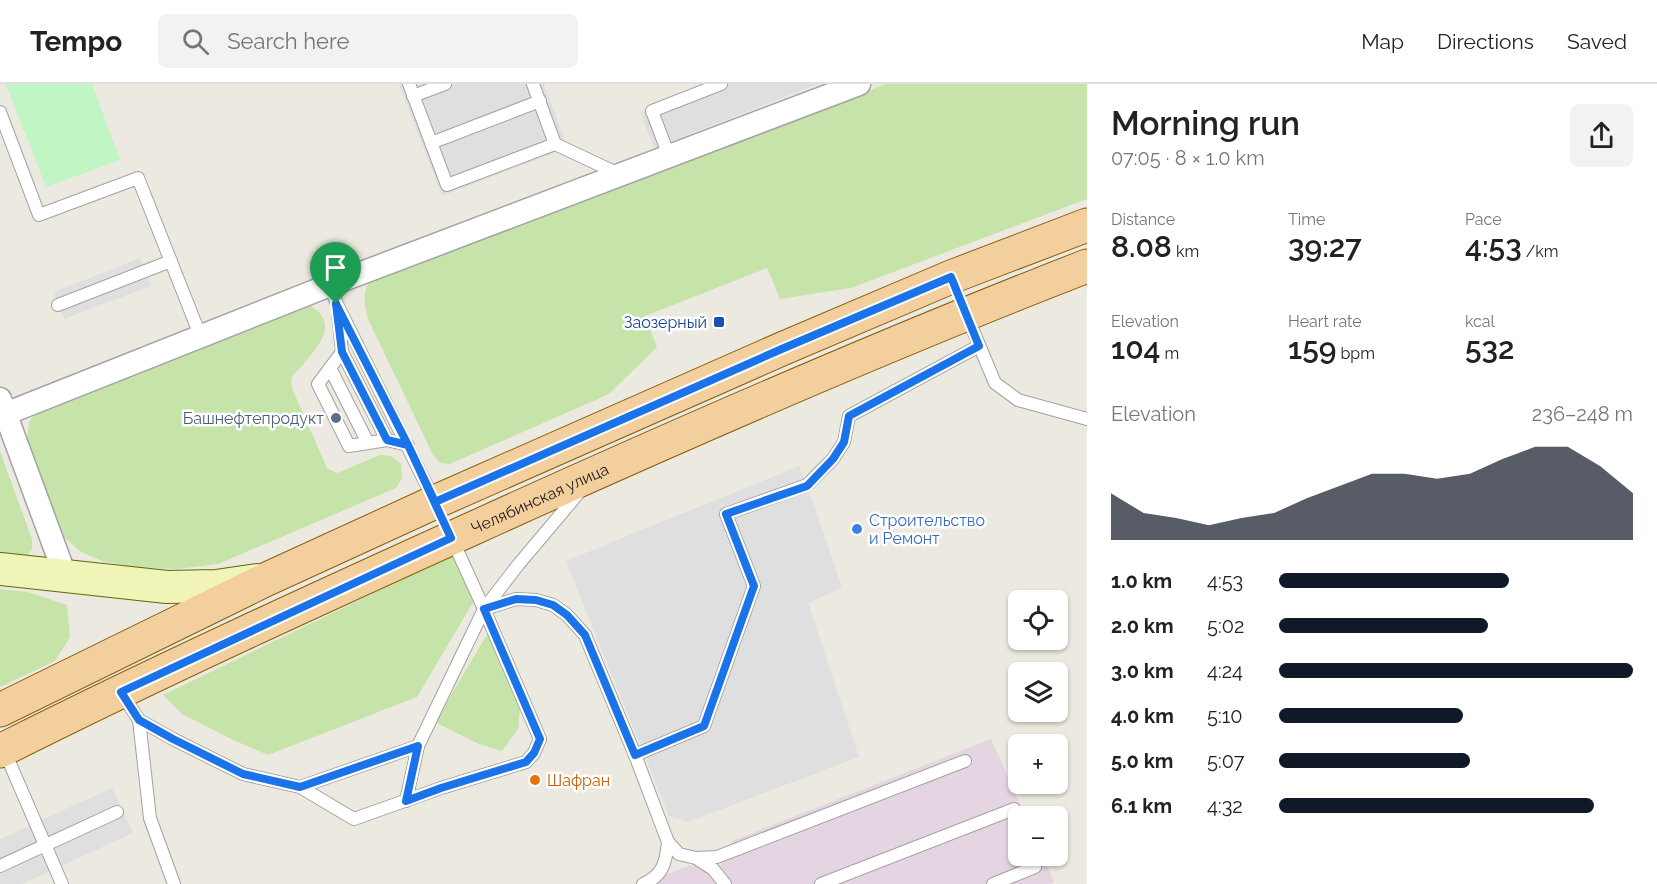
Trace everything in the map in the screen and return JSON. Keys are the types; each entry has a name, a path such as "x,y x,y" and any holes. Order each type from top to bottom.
{"main road":[{"path":"0,710 267,579 435,502 951,277 1087,225"},
{"name":"Челябинская улица","path":"2,750 121,692 597,472 966,313 1087,266"},
{"path":"951,277 966,313"},
{"path":"784,348 800,384"},
{"path":"435,502 451,538"},
{"path":"106,657 121,692"}],"street":[{"path":"65,575 2,409 200,335 333,294 620,175 859,84"},
{"path":"0,569 167,586 216,586 267,579"}],"lane":[{"path":"445,84 411,90 447,185 555,144"},
{"path":"533,84 555,144 620,175"},
{"path":"669,156 652,111 721,84"},
{"path":"431,143 540,101"},
{"path":"0,112 39,215 138,178 200,335"},
{"path":"58,305 171,261"},
{"path":"333,294 342,352 387,440"},
{"path":"333,294 435,502"},
{"path":"966,313 995,383 1018,400 1087,419"},
{"path":"635,755 704,726 754,586 726,514 807,486 833,459 844,442 849,416 979,346"},
{"path":"342,352 318,384 349,446 387,440 408,445"},
{"path":"330,368 368,443"},
{"path":"406,801 418,746 484,609 597,472"},
{"path":"139,720 243,774 300,787 354,819 441,788 526,762 534,753 540,739 451,538"},
{"path":"484,609 516,599 536,600 553,605 567,615 585,635 668,842 680,854 696,858 717,857 964,761"},
{"path":"121,692 139,720 150,818 174,884"},
{"path":"300,787 418,746"},
{"path":"2,750 62,884"},
{"path":"821,884 1008,811"},
{"path":"0,866 117,812"},
{"path":"643,884 655,880 666,861 668,842"},
{"path":"696,858 713,869 725,884"},
{"path":"993,884 1035,867"}],"shaded area":[{"path":"399,84 544,84 568,148 442,196"},
{"path":"712,84 818,84 654,148 640,112"},
{"path":"140,258 151,286 64,319 54,292"},
{"path":"799,466 842,588 808,603 859,757 688,822 669,816 566,561"},
{"path":"991,739 1008,778 1008,794 1015,794 1021,806 1008,806 1008,866 1047,866 1054,882 1050,884 643,884 688,866 721,865 732,841"},
{"path":"112,788 133,833 22,884 0,884 0,839"}],"green space":[{"path":"6,84 92,84 120,160 46,187"},
{"path":"886,84 1087,84 1087,199 851,288 780,299 767,268 645,316 657,347 609,394 450,464 441,463 433,455 368,319 365,299 370,280"},
{"path":"309,305 319,312 324,320 325,328 319,344 293,377 292,388 327,468 337,473 380,455 391,456 401,464 402,478 396,488 218,564 178,569 141,568 105,562 81,552 64,537 27,442 29,422 36,413"},
{"path":"0,451 32,539 32,549 26,557 0,559"},
{"path":"452,555 475,599 417,697 268,755 182,714 163,695"},
{"path":"0,589 28,592 67,605 70,637 55,661 0,687"},
{"path":"489,631 520,710 518,729 502,751 479,744 435,722"}],"place":[{"name":"Заозерный","path":"719,322"},
{"name":"Башнефтепродукт","path":"336,418"},
{"name":"Строительство и Ремонт","path":"857,529"},
{"name":"Шафран","path":"535,780"}],"route":[{"path":"336,304 342,352 387,440 408,445 435,502 951,277 979,346 849,416 844,442 833,459 807,486 726,514 754,586 704,726 635,755 585,635 567,615 553,605 536,600 516,599 484,609 536,727 540,739 534,753 526,762 406,801 418,746 300,787 243,774 173,739 139,720 121,692 451,538 408,445 336,304"}]}
